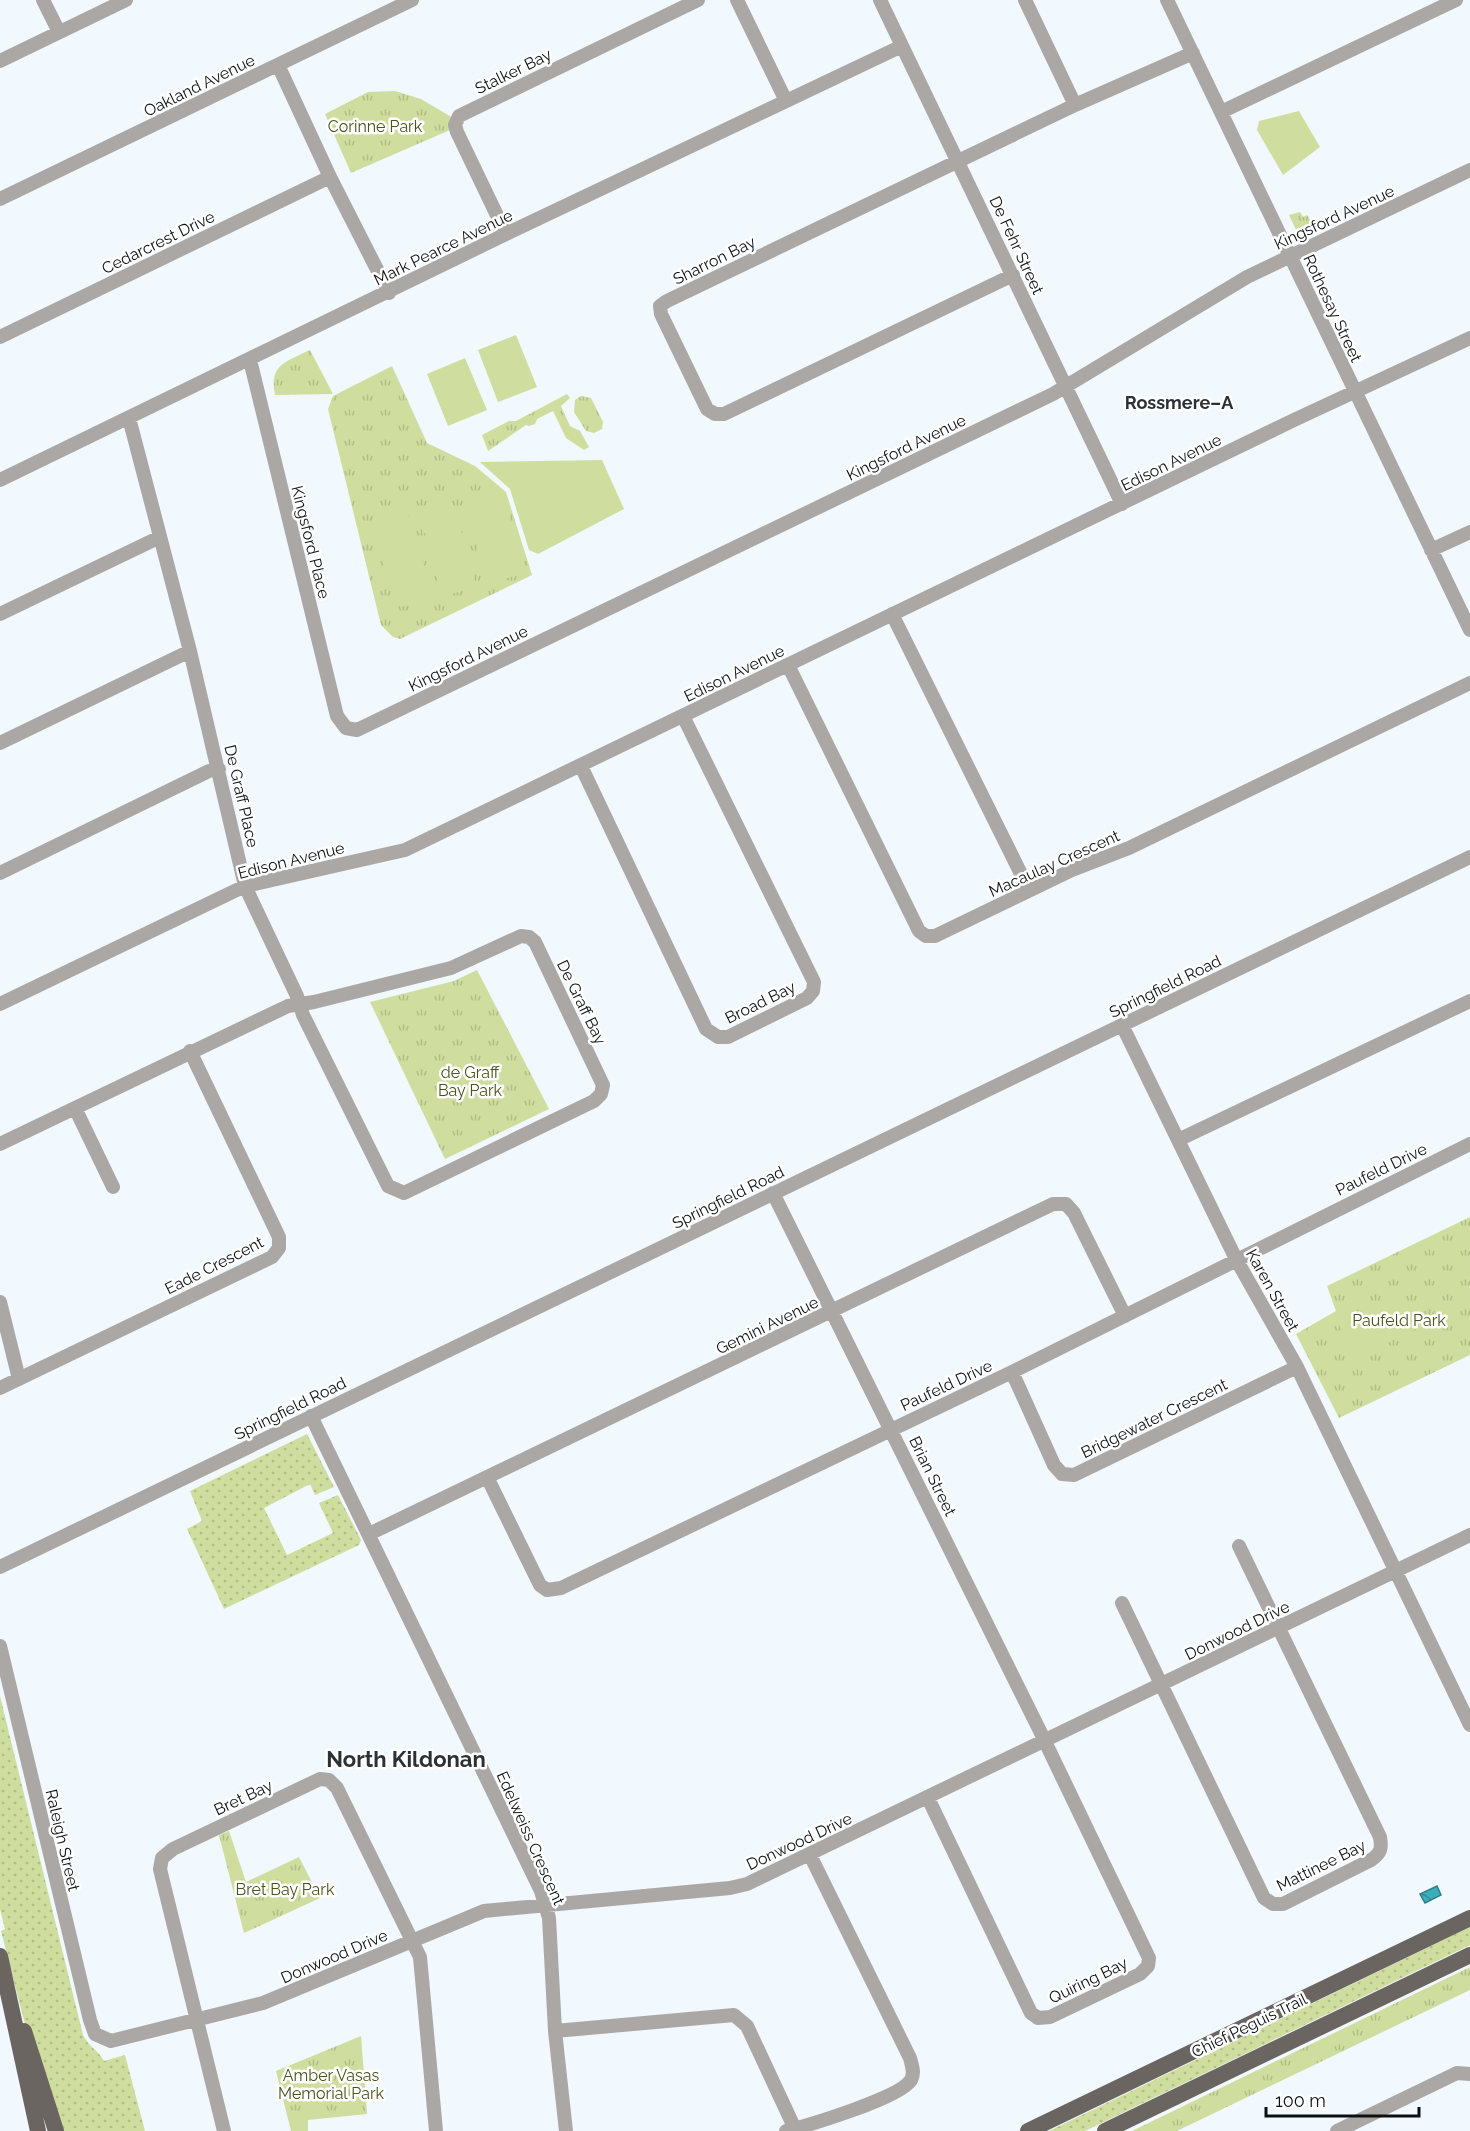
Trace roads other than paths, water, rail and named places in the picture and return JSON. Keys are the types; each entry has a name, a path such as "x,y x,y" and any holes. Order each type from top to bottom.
{"main road":[{"name":"Chief Peguis Trail","path":"1028,2131 1470,1918"},
{"name":"Chief Peguis Trail","path":"1105,2131 1470,1955"},
{"path":"0,1956 38,2131"},
{"path":"9,1994 27,2038 56,2131"}],"street":[{"path":"43,0 59,32"},
{"path":"0,61 126,0"},
{"name":"Oakland Avenue","path":"1,195 412,0"},
{"name":"Stalker Bay","path":"506,234 457,132 455,125 459,116 698,0"},
{"path":"737,0 786,101"},
{"name":"De Fehr Street","path":"880,0 1122,504"},
{"path":"1024,0 1075,105"},
{"name":"Rothesay Street","path":"1167,0 1470,630"},
{"path":"1221,112 1456,0"},
{"name":"Mark Pearce Avenue","path":"0,480 389,293 506,234 902,46"},
{"name":"Sharron Bay","path":"1013,275 724,414 715,414 707,409 661,314 660,306 1075,105 1193,53"},
{"path":"278,65 330,177 389,293"},
{"name":"Kingsford Avenue","path":"346,728 361,728 1065,387 1233,285 1470,170"},
{"name":"Cedarcrest Drive","path":"0,337 330,177"},
{"name":"Edison Avenue","path":"0,1004 245,886 405,850 1470,338"},
{"name":"Kingsford Place","path":"250,360 337,716 346,728"},
{"name":"De Graff Place","path":"129,418 190,651 245,886 388,1186 396,1191"},
{"path":"1431,550 1470,532"},
{"path":"0,614 160,537"},
{"path":"892,614 1029,891"},
{"path":"0,743 190,651"},
{"name":"Macaulay Crescent","path":"788,665 919,931 926,936 935,936 1072,870 1129,848 1470,683"},
{"name":"Broad Bay","path":"581,766 706,1029 718,1037 728,1037 807,998 813,991 814,982 683,716"},
{"path":"0,873 219,769"},
{"name":"Springfield Road","path":"0,1567 1470,857"},
{"name":"De Graff Bay","path":"300,1004 451,968 521,936 529,937 535,942 603,1085 601,1094 594,1101 404,1193 396,1191"},
{"path":"1179,1140 1470,1001"},
{"path":"0,1144 190,1051 288,1006 300,1004"},
{"name":"Karen Street","path":"1122,1025 1236,1259 1297,1367 1470,1725"},
{"name":"Eade Crescent","path":"0,1388 272,1257 279,1248 279,1237 190,1051"},
{"path":"75,1108 113,1187"},
{"name":"Paufeld Drive","path":"488,1479 537,1580 547,1590 555,1590 1012,1372 1470,1144"},
{"name":"Brian Street","path":"773,1193 892,1428 1045,1742"},
{"name":"Gemini Avenue","path":"369,1534 488,1479 1053,1204 1066,1204 1074,1213 1125,1316"},
{"path":"0,1302 19,1379"},
{"name":"Bridgewater Crescent","path":"1012,1372 1054,1465 1062,1474 1074,1475 1297,1367"},
{"name":"Edelweiss Crescent","path":"311,1416 541,1891 549,1918 555,2031 566,2131"},
{"name":"Donwood Drive","path":"100,2038 115,2040 262,2003 484,1911 730,1888 755,1881 1470,1535"},
{"path":"1239,1546 1279,1628"},
{"path":"1122,1603 1162,1685"},
{"name":"Mattinee Bay","path":"1162,1685 1264,1898 1273,1904 1283,1905 1371,1860 1380,1854 1382,1847 1380,1837 1279,1628"},
{"name":"Raleigh Street","path":"0,1646 90,2020 100,2038"},
{"name":"Quiring Bay","path":"928,1798 1031,2013 1038,2018 1050,2018 1140,1974 1148,1966 1149,1958 1045,1742"},
{"name":"Bret Bay","path":"195,2021 160,1869 162,1858 173,1849 320,1779 329,1780 337,1788 411,1941"},
{"path":"555,2031 734,2015 747,2026 791,2130 852,2111 899,2090 910,2082 914,2073 910,2058 810,1855"},
{"path":"411,1941 420,1957 436,2131"},
{"path":"195,2021 224,2131"},
{"path":"1337,2131 1457,2073 1470,2074"}],"water":[{"path":"1437,1886 1441,1895 1425,1903 1420,1894"}],"district":[{"name":"Rossmere–A","path":"1179,403"},
{"name":"North Kildonan","path":"406,1759"}],"park label":[{"name":"Corinne Park","path":"375,126"},
{"name":"de Graff Bay Park","path":"470,1081"},
{"name":"Paufeld Park","path":"1399,1320"},
{"name":"Bret Bay Park","path":"285,1889"},
{"name":"Amber Vasas Memorial Park","path":"331,2084"}]}
